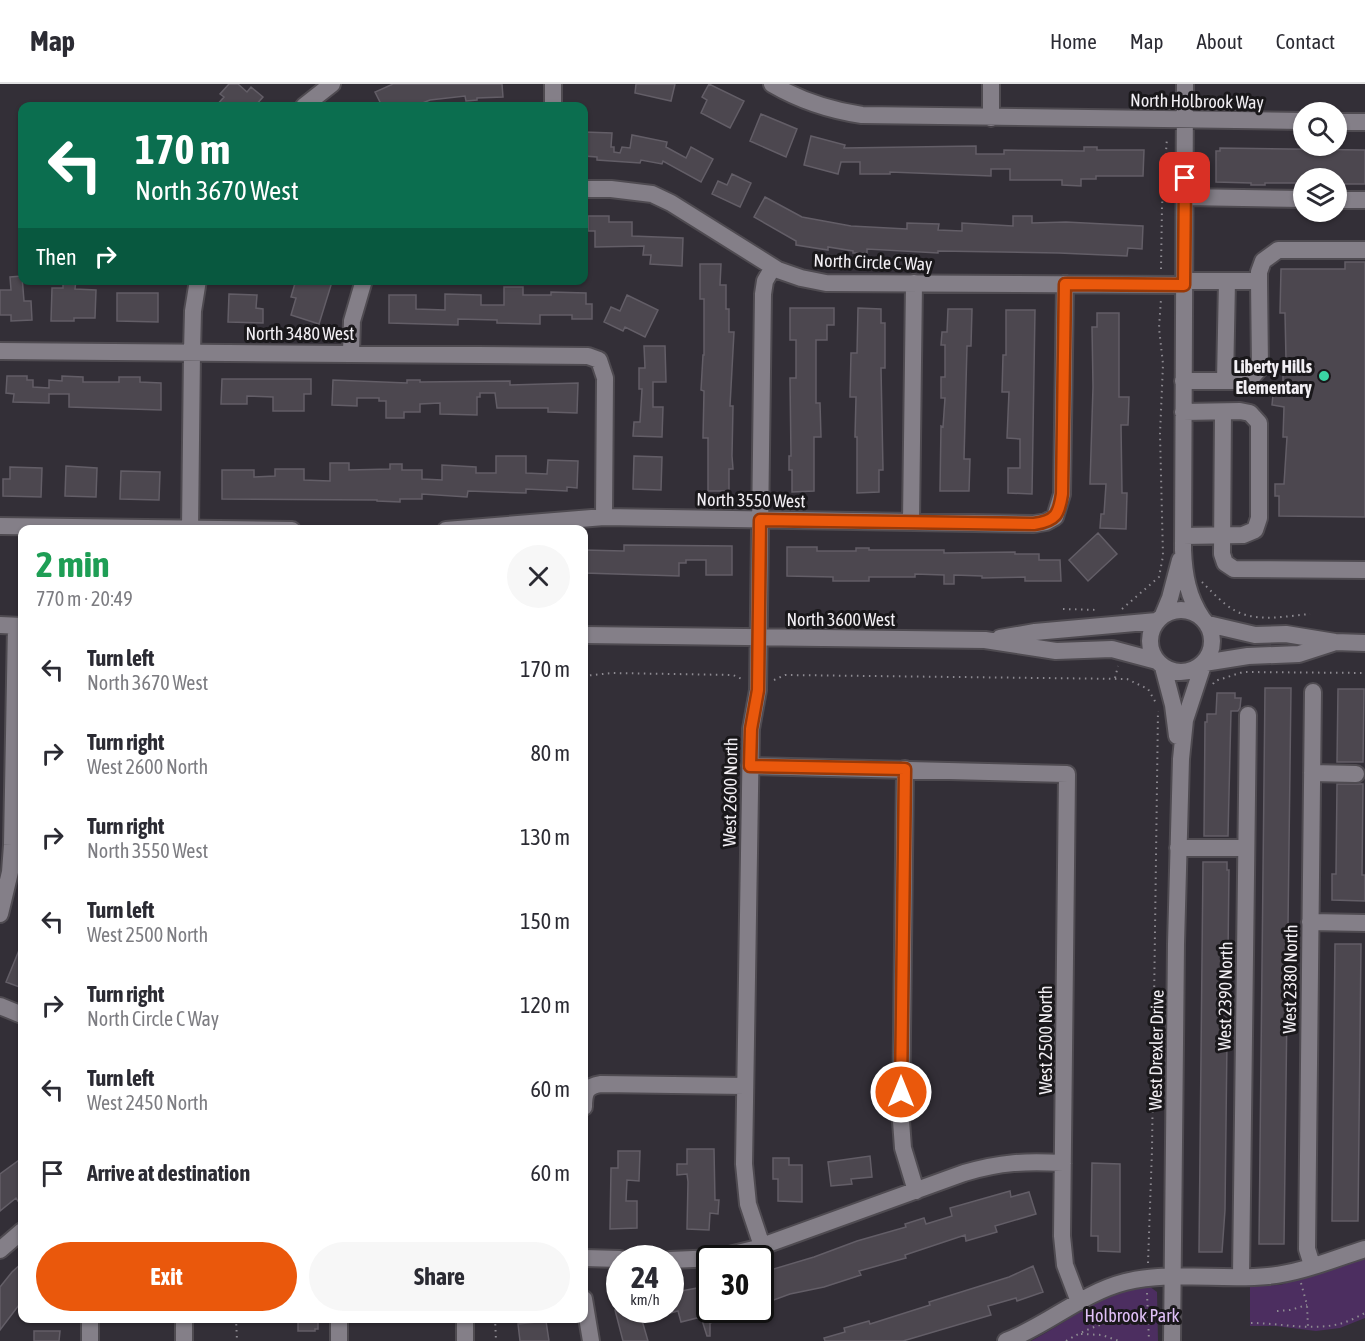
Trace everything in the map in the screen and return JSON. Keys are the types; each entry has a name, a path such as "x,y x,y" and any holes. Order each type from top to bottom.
{"street":[{"path":"309,102 332,84"},
{"path":"553,84 553,102"},
{"name":"North Holbrook Way","path":"772,84 795,97 818,106 862,115 1293,122"},
{"path":"991,118 992,84"},
{"path":"1185,84 1183,543 1187,586 1193,604 1205,621 1212,641 1204,664"},
{"path":"1347,122 1365,122"},
{"name":"North Circle C Way","path":"588,189 633,190 652,194 671,203 773,267 801,278 826,283 1184,284 1259,281"},
{"path":"1185,197 1293,199"},
{"path":"1347,200 1365,200"},
{"path":"1183,381 1250,379 1260,368 1259,272 1263,261 1278,250 1365,250"},
{"name":"West 2600 North","path":"762,1245 750,1211 744,1178 745,1086 751,729 758,690 763,294 765,281 773,267"},
{"path":"1225,381 1227,281"},
{"path":"911,522 914,283"},
{"name":"North 3550 West","path":"507,525 604,517 1034,524 1046,522 1055,517 1062,494 1065,284"},
{"path":"190,525 193,311 197,285"},
{"path":"351,352 352,321 363,285"},
{"name":"North 3480 West","path":"0,351 581,355 599,360 605,378 604,517"},
{"path":"1183,412 1250,413 1259,423 1259,518 1255,530 1243,535 1222,535 1183,543"},
{"path":"1223,412 1221,554 1225,563 1234,569 1365,570"},
{"path":"0,526 18,526"},
{"path":"1183,543 1170,598 1152,629 1150,645 1160,664 1179,672 1188,672 1204,664 1242,657 1299,654 1335,642"},
{"path":"1160,618 1170,612 1187,610 1205,621 1256,635 1286,634 1335,642 1365,643"},
{"name":"North 3600 West","path":"986,640 1160,618"},
{"path":"0,914 10,872 12,845 13,626"},
{"name":"North 3600 West","path":"588,634 986,640 1056,651 1112,649 1160,664"},
{"name":"North 3600 West","path":"588,645 623,636"},
{"name":"West Drexler Drive","path":"1160,664 1173,705 1181,759"},
{"name":"West Drexler Drive","path":"1172,1341 1181,759 1185,720 1204,664"},
{"name":"West 2380 North","path":"1312,1265 1307,1249 1313,692"},
{"name":"West 2390 North","path":"1241,1277 1248,715"},
{"path":"750,766 905,769 901,1121 905,1154 916,1191"},
{"name":"West 2500 North","path":"905,769 1067,774 1063,1251 1069,1279 1079,1302"},
{"path":"1312,773 1356,774"},
{"path":"1178,848 1246,849"},
{"path":"1310,922 1365,922"},
{"path":"0,1006 18,1013"},
{"path":"588,1088 593,1085 608,1084 745,1086"},
{"path":"765,1245 994,1164 1064,1163"},
{"path":"0,1250 18,1234"},
{"path":"1006,1341 1036,1327 1095,1293 1124,1282 1173,1276 1241,1277 1282,1274 1365,1249"},
{"path":"588,1258 606,1259"},
{"path":"90,1323 90,1341"},
{"path":"184,1323 184,1341"},
{"path":"339,1323 339,1341"},
{"path":"465,1323 465,1341"},
{"path":"588,1323 591,1341"}],"path":[{"path":"1161,268 1162,206 1167,138"},
{"path":"1115,611 1126,606 1159,577 1163,556 1160,434 1163,364 1159,328 1162,297"},
{"path":"1199,580 1234,610 1250,616 1261,618 1310,614"},
{"path":"1063,609 1105,610"},
{"path":"1115,679 1119,663"},
{"path":"1208,689 1215,681 1243,672 1365,673"},
{"path":"588,676 612,673 733,675 744,680 751,680"},
{"path":"765,680 774,680 785,675 1127,679 1148,689 1153,694 1158,707 1152,1150 1148,1260"},
{"path":"1300,1280 1307,1305 1308,1327"},
{"path":"1147,1288 1149,1341"},
{"path":"1277,1311 1307,1305"},
{"path":"1251,1323 1308,1327 1341,1324 1365,1313"},
{"path":"1066,1341 1115,1320 1158,1318"},
{"path":"236,1323 237,1341"},
{"path":"495,1323 496,1341"},
{"path":"1078,1334 1102,1335 1119,1341"}],"green space":[{"path":"1365,1259 1365,1318 1340,1328 1316,1331 1276,1326 1250,1326 1250,1286 1280,1285"},
{"name":"Holbrook Park","path":"1149,1286 1157,1292 1158,1341 1031,1341 1112,1295"}],"building":[{"path":"229,84 238,84 247,92 251,87 263,97 259,102 220,102 224,97 220,94"},
{"path":"393,84 502,84 503,97 477,98 477,100 466,101 465,96 425,102 380,102 375,92"},
{"path":"636,84 675,84 671,101 635,93"},
{"path":"709,84 744,101 730,128 701,113 707,100 702,97"},
{"path":"761,114 797,129 786,157 750,141"},
{"path":"588,132 612,133 611,147 614,147 614,152 620,153 622,147 630,148 632,135 667,142 666,147 686,158 691,147 713,159 701,182 663,161 662,164 641,160 640,163 597,160 597,157 588,156"},
{"path":"811,136 845,145 844,148 976,146 976,154 1004,154 1004,150 1084,151 1084,147 1097,147 1097,150 1144,150 1143,176 1096,176 1096,179 1081,179 1081,186 1062,185 1062,180 1010,180 1010,169 991,169 991,176 890,172 890,174 860,174 860,162 841,162 838,174 804,165"},
{"path":"1220,148 1293,149 1293,156 1347,156 1347,150 1365,150 1365,184 1347,184 1347,168 1293,168 1293,183 1251,185 1251,183 1216,182 1216,151 1220,151"},
{"path":"732,174 751,183 740,207 712,194 718,181 727,185"},
{"path":"765,197 802,217 851,226 907,229 907,223 939,224 938,230 962,231 962,223 1013,226 1013,216 1032,216 1032,223 1066,222 1143,226 1142,249 1128,248 1127,256 938,251 938,253 867,249 867,253 853,253 853,251 828,247 828,250 796,245 796,241 754,217"},
{"path":"588,216 609,216 609,222 632,222 632,236 683,238 682,266 650,264 651,255 643,255 644,246 595,247 595,231 588,231"},
{"name":"Liberty Hills Elementary","path":"1345,262 1365,262 1365,517 1279,516 1279,496 1275,496 1275,484 1284,484 1287,437 1283,437 1284,407 1272,405 1273,395 1277,395 1277,391 1283,391 1283,360 1286,360 1285,313 1280,313 1281,269 1345,269"},
{"path":"700,264 721,264 720,285 726,285 729,332 734,332 730,406 733,406 733,469 729,469 729,491 708,491 708,438 703,438 704,391 701,390 704,355 704,299 700,299"},
{"path":"18,276 18,285 23,285 24,301 31,301 32,320 11,321 11,315 0,315 0,290 11,290 10,277"},
{"path":"63,285 75,285 75,289 96,290 95,318 51,321 52,288 63,288"},
{"path":"295,285 331,285 319,324 291,315 296,298 291,297"},
{"path":"504,287 523,287 523,295 551,295 551,292 586,293 586,304 592,304 592,319 572,319 572,315 540,315 540,324 458,319 458,325 389,323 389,295 416,295 416,309 445,310 445,294 481,295 481,305 504,305"},
{"path":"117,293 158,293 158,322 117,321"},
{"path":"229,294 257,295 256,308 263,309 263,323 228,322"},
{"path":"627,295 658,310 645,337 625,327 623,331 604,322 611,307 620,311"},
{"path":"790,308 834,308 834,325 827,325 827,340 816,340 816,403 820,403 821,437 814,437 814,491 792,492 792,470 789,470 789,456 791,456 790,378 796,378 796,340 790,340"},
{"path":"858,308 881,309 881,323 885,323 885,368 881,368 883,470 879,470 879,492 857,493 856,397 850,397 851,353 857,353"},
{"path":"948,309 972,309 971,346 967,346 964,459 970,459 969,491 940,491 941,426 943,427 945,398 941,398 941,377 945,377 945,345 941,345 942,332 947,332"},
{"path":"1006,310 1035,310 1032,494 1008,493 1008,468 1020,468 1020,439 1007,438 1009,392 1002,392 1003,355 1006,355"},
{"path":"1097,313 1119,313 1119,397 1129,397 1128,425 1121,425 1122,493 1127,493 1126,529 1100,528 1101,514 1104,514 1106,484 1090,484 1092,327 1097,327"},
{"path":"644,346 665,346 666,382 653,382 653,407 663,407 662,437 633,436 634,422 640,422 642,389 639,389 639,368 645,368"},
{"path":"7,376 27,376 27,380 33,380 33,387 49,388 49,380 62,381 62,376 83,377 83,382 119,382 119,377 140,377 140,382 161,383 161,410 69,407 69,394 49,394 49,403 13,402 14,394 6,393"},
{"path":"222,379 311,379 311,394 304,394 304,411 273,411 273,397 247,396 247,404 221,404"},
{"path":"333,380 407,383 407,380 420,380 420,382 510,381 510,385 578,383 577,413 548,412 548,408 497,408 495,393 480,393 480,397 477,397 477,415 440,414 440,403 420,404 420,412 404,412 404,418 386,418 386,401 379,401 379,398 357,398 357,406 332,405"},
{"path":"496,456 526,456 526,473 547,474 548,460 578,461 577,488 567,487 567,491 526,489 526,493 468,491 467,497 422,494 422,499 400,499 400,502 222,499 222,470 254,470 254,477 275,476 275,469 304,469 304,480 330,481 330,463 349,463 349,470 390,469 390,464 402,464 402,470 422,470 422,479 442,480 442,465 476,467 476,473 496,473"},
{"path":"634,456 662,457 661,490 633,489"},
{"path":"66,466 97,468 96,497 65,496"},
{"path":"10,467 42,468 41,497 3,496 3,479 10,479"},
{"path":"121,471 160,472 159,500 120,499"},
{"path":"1098,533 1117,554 1088,581 1069,560"},
{"path":"624,545 732,546 732,575 706,575 706,560 686,560 686,563 679,563 679,576 588,573 588,550 624,551"},
{"path":"787,547 817,547 817,551 856,551 856,548 869,548 869,550 944,550 944,553 1039,554 1039,560 1060,560 1061,581 1025,581 1025,577 982,578 982,576 954,575 954,584 944,584 944,575 869,577 869,581 833,581 833,577 787,576"},
{"path":"1265,688 1291,688 1284,1244 1259,1244"},
{"path":"1338,689 1364,689 1363,762 1337,762"},
{"path":"1217,693 1235,693 1235,698 1241,698 1238,711 1231,711 1228,836 1204,836 1205,722 1207,722 1207,714 1216,714"},
{"path":"1337,784 1363,784 1362,875 1365,875 1365,901 1332,900 1332,874 1336,874"},
{"path":"1203,862 1227,862 1227,870 1229,870 1225,1210 1222,1252 1199,1252"},
{"path":"1335,944 1361,944 1358,1221 1332,1221"},
{"path":"18,953 18,986 6,982"},
{"path":"687,1149 714,1149 715,1200 719,1200 718,1214 710,1213 709,1230 687,1229 687,1174 677,1175 677,1164 687,1164"},
{"path":"618,1151 640,1151 639,1181 627,1180 626,1201 637,1201 637,1228 610,1229 611,1168 618,1168"},
{"path":"870,1156 872,1177 851,1179 852,1184 831,1186 828,1162"},
{"path":"773,1158 789,1158 789,1165 802,1165 802,1202 778,1201 778,1179 773,1179"},
{"path":"18,1161 18,1201 16,1198 0,1211 0,1174"},
{"path":"1092,1163 1120,1164 1120,1252 1098,1251 1098,1236 1091,1236"},
{"path":"1010,1191 1011,1197 1029,1192 1036,1214 995,1226 997,1232 966,1241 965,1235 905,1255 906,1258 859,1271 861,1275 774,1300 774,1269 906,1227 905,1224 924,1218 926,1224 952,1216 950,1208"},
{"path":"1033,1266 1043,1292 1017,1301 1016,1298 988,1306 991,1315 903,1341 825,1341 824,1338 845,1332 844,1328 869,1321 870,1324 930,1305 929,1302 1009,1277"},
{"path":"18,1267 18,1306 0,1330 0,1287"},
{"path":"696,1288 696,1318 684,1321 684,1290"},
{"path":"298,1323 318,1323 318,1329 315,1331 298,1331"},
{"path":"546,1323 549,1341 520,1341 518,1324"},
{"path":"618,1323 643,1323 648,1341 623,1341"},
{"path":"703,1323 710,1323 710,1336 707,1336"},
{"path":"34,1331 60,1331 59,1341 34,1341"}],"place":[{"name":"Liberty Hills Elementary","path":"1324,376"}],"route":[{"path":"901,1092 905,769 750,766 751,729 758,690 760,520 1034,524 1046,522 1055,517 1062,494 1065,284 1184,285 1185,178"}]}
